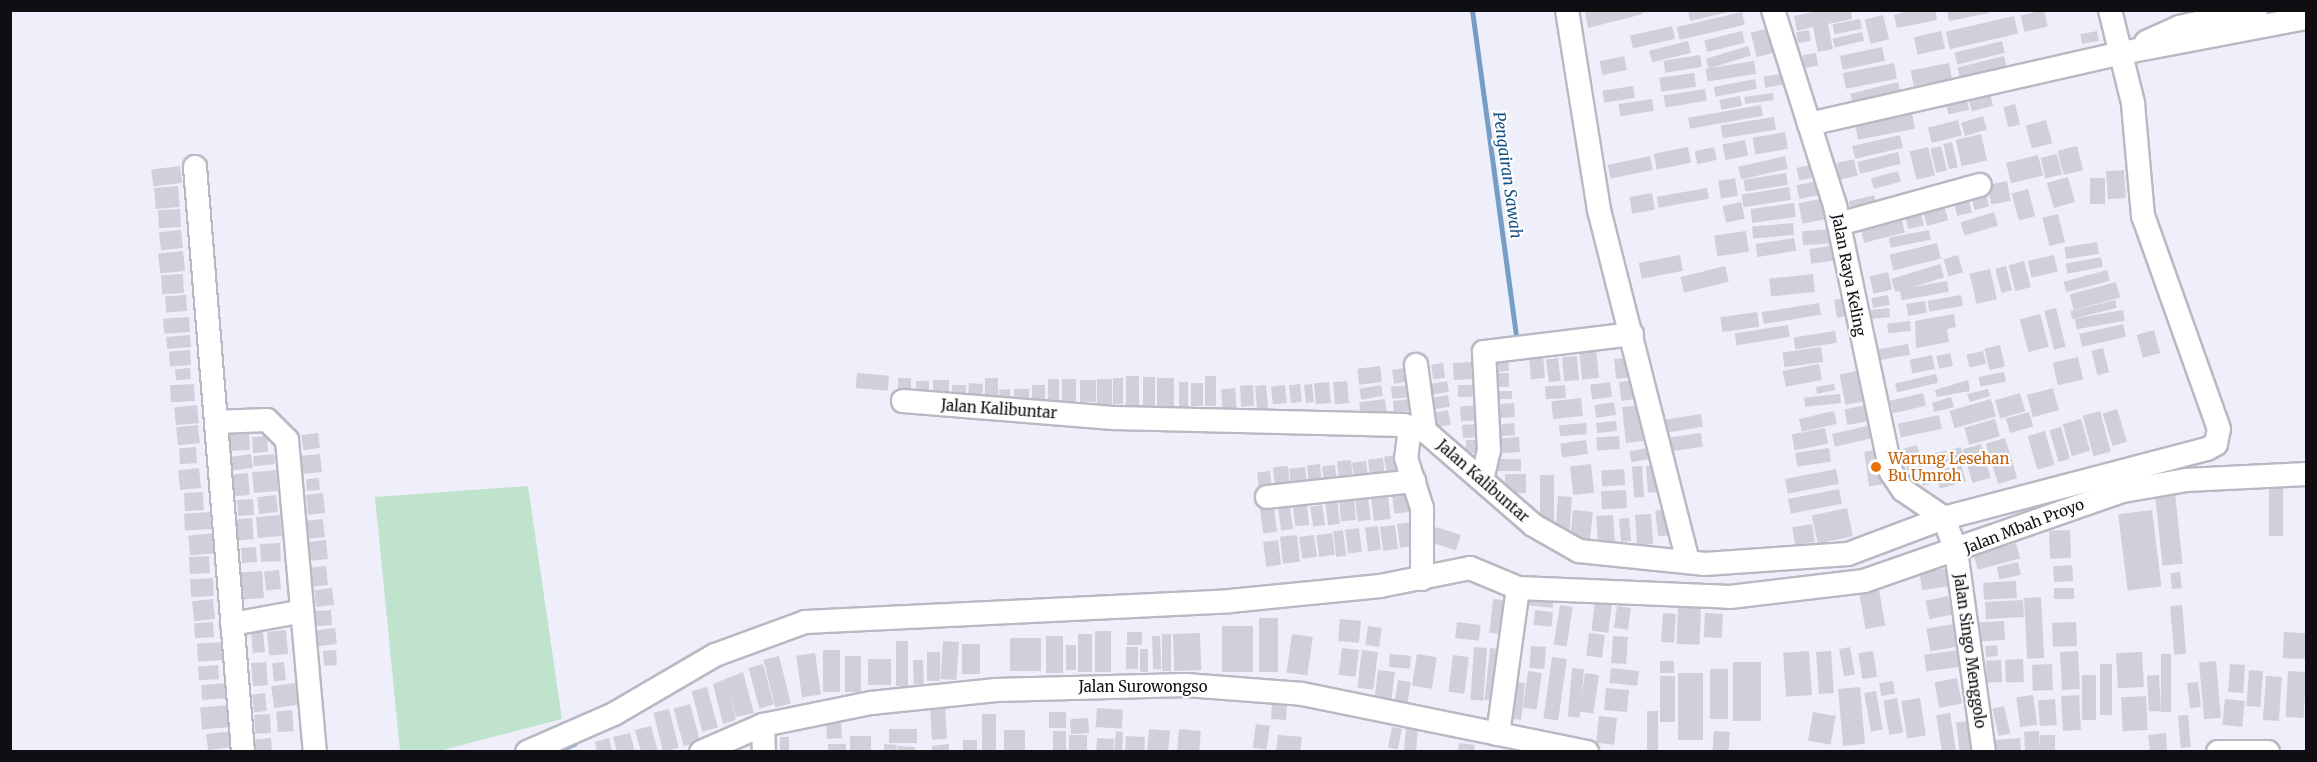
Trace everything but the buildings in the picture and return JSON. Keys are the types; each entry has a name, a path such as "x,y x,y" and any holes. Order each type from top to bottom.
{"street":[{"path":"1567,10 1599,210 1688,562"},
{"name":"Jalan Raya Keling","path":"1773,10 1839,224 1891,472 1903,490 1944,519"},
{"path":"2110,10 2122,53"},
{"path":"1809,124 2122,53 2180,28 2256,10"},
{"path":"2180,28 2307,18"},
{"name":"Jalan Kalibuntar","path":"903,401 1116,418 1304,419 1412,439 1482,480 1533,525 1579,551 1688,562 1822,559 1944,519 2207,449 2219,437 2143,216 2122,53"},
{"path":"195,168 243,752"},
{"path":"1839,224 1980,185"},
{"path":"1482,480 1489,450 1484,352 1632,334"},
{"path":"1416,365 1412,439 1414,481 1424,523 1422,571"},
{"path":"216,422 256,418 284,431 298,612 315,752"},
{"name":"Jalan Mbah Proyo","path":"1518,588 1730,597 1864,581 1955,550 2046,514 2123,491 2187,480 2307,474"},
{"path":"1267,497 1414,481"},
{"name":"Jalan Singo Menggolo","path":"1944,519 1955,550 1984,752"},
{"path":"527,752 614,714 722,652 805,622 1230,601 1422,571 1470,568 1518,588 1498,734"},
{"path":"232,624 298,612"},
{"name":"Jalan Surowongso","path":"701,752 763,725 871,702 984,691 1186,685 1302,694 1587,752"},
{"path":"763,725 764,752"},
{"path":"2218,752 2268,752"}],"green space":[{"path":"528,486 562,719 439,751 400,751 375,497"}],"waterway":[{"name":"Pengairan Sawah","path":"1472,10 1517,342"},
{"path":"555,752 574,744"}],"place":[{"name":"Warung Lesehan Bu Umroh","path":"1876,467"}]}
